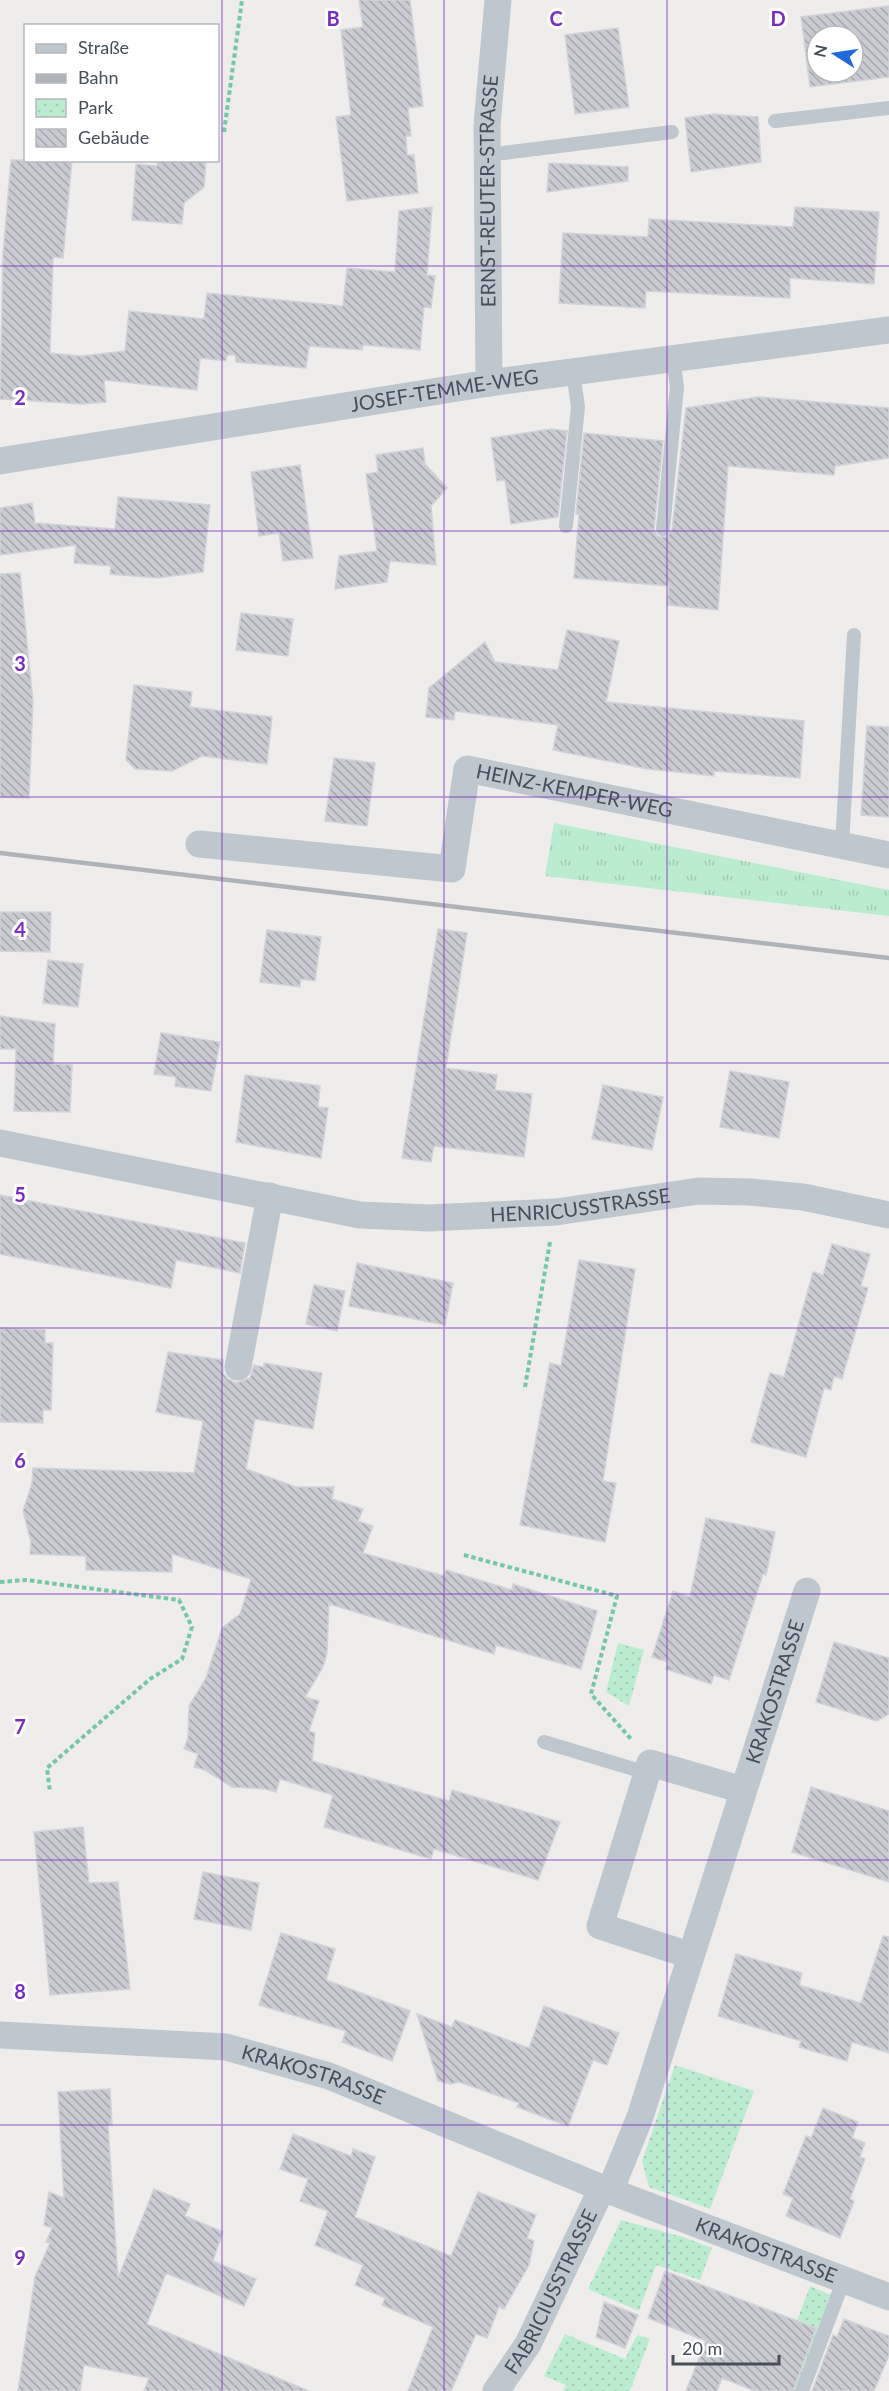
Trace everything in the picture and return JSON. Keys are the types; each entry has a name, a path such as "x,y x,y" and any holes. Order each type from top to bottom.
{"street":[{"name":"ERNST-REUTER-STRASSE","path":"489,383 487,124 498,0"},
{"name":"JOSEF-TEMME-WEG","path":"0,461 489,383 889,330"},
{"name":"HEINZ-KEMPER-WEG","path":"199,844 452,869 467,770 889,855"},
{"name":"HENRICUSSTRASSE","path":"0,1143 360,1215 429,1218 556,1212 699,1191 750,1192 803,1197 889,1215"},
{"path":"238,1366 270,1196"},
{"name":"KRAKOSTRASSE","path":"606,2190 640,2117 689,1955 807,1591"},
{"path":"689,1955 600,1926 649,1768 743,1790"},
{"name":"KRAKOSTRASSE","path":"0,2035 226,2047 329,2076 606,2190 889,2297"},
{"name":"FABRICIUSSTRASSE","path":"496,2391 528,2344 606,2190"}],"lane":[{"path":"775,121 889,108"},
{"path":"487,156 672,132"},
{"path":"663,529 677,387 673,358"},
{"path":"566,526 578,407 573,372"},
{"path":"842,845 854,635"},
{"path":"544,1742 649,1768"},
{"path":"802,2391 844,2280"}],"path":[{"path":"224,132 242,0"},
{"path":"525,1387 556,1212"},
{"path":"464,1555 617,1596 591,1694 649,1768"},
{"path":"0,1582 26,1580 178,1600 192,1627 182,1659 150,1679 46,1768 50,1792"}],"green space":[{"path":"554,823 889,890 889,916 545,876"},
{"path":"618,1643 644,1650 629,1706 606,1692"},
{"path":"675,2065 754,2091 710,2209 649,2187 642,2161"},
{"path":"621,2220 683,2237 712,2248 700,2280 656,2265 639,2311 588,2289"},
{"path":"810,2286 831,2295 795,2391 779,2391 792,2357 804,2361 813,2337 811,2326 797,2321"},
{"path":"565,2334 625,2359 637,2335 650,2339 630,2391 563,2391 566,2385 544,2376"}],"building":[{"path":"359,0 410,0 423,106 408,108 411,136 406,136 407,155 414,155 418,193 347,201 336,117 351,115 341,30 363,27"},
{"path":"889,6 889,77 865,80 865,24 805,24 805,48 801,17"},
{"path":"618,28 629,107 575,114 565,35"},
{"path":"810,84 834,84 810,87"},
{"path":"713,114 758,117 761,162 691,172 685,118"},
{"path":"11,160 72,162 63,258 53,257 50,353 81,356 125,351 129,311 204,319 207,293 343,306 347,268 395,272 399,211 432,207 427,275 435,276 431,308 424,307 420,350 363,345 362,350 309,346 306,368 236,362 235,355 227,355 226,361 200,358 197,390 104,380 106,402 82,404 0,399 3,254"},
{"path":"158,162 206,162 204,187 184,203 182,224 132,220 136,164 157,166"},
{"path":"549,163 628,167 628,181 547,192"},
{"path":"795,207 879,212 874,284 790,278 790,298 646,291 645,308 559,303 563,233 648,237 649,219 793,227"},
{"path":"758,397 889,408 889,458 835,466 834,475 728,466 718,610 667,605 669,586 574,578 579,514 576,514 584,433 663,441 654,529 657,536 666,537 672,530 686,408"},
{"path":"551,429 567,431 558,517 511,524 505,480 497,481 491,438"},
{"path":"423,448 425,464 447,488 431,506 436,565 390,561 387,582 335,589 339,556 377,551 366,474 378,472 376,455"},
{"path":"300,465 313,558 283,561 279,533 259,536 251,472"},
{"path":"118,497 210,505 203,572 157,578 110,574 111,566 74,563 76,545 0,555 0,508 32,503 35,523 115,529"},
{"path":"20,573 33,701 29,798 0,797 0,574"},
{"path":"241,613 293,619 288,656 236,650"},
{"path":"567,630 619,641 606,702 804,721 800,778 714,771 714,776 648,769 553,750 558,725 455,711 454,720 426,717 429,688 485,642 495,662 558,670"},
{"path":"134,685 192,692 190,707 272,717 267,764 202,756 172,771 135,769 126,760"},
{"path":"867,726 889,727 889,817 861,815"},
{"path":"334,758 375,763 367,826 325,821"},
{"path":"0,912 51,912 50,952 0,951"},
{"path":"438,929 467,933 446,1068 497,1075 495,1090 532,1094 524,1157 434,1146 431,1162 402,1158"},
{"path":"267,930 321,937 315,981 301,979 300,987 260,982"},
{"path":"48,960 83,964 78,1007 43,1003"},
{"path":"0,1016 55,1024 53,1064 72,1065 70,1112 14,1111 16,1049 0,1049"},
{"path":"161,1033 220,1042 211,1091 175,1086 176,1077 154,1074"},
{"path":"730,1071 789,1082 779,1138 720,1127"},
{"path":"245,1075 320,1086 318,1107 328,1108 321,1158 236,1142"},
{"path":"603,1085 663,1097 652,1150 592,1139"},
{"path":"0,1195 245,1243 240,1273 176,1260 171,1288 0,1254"},
{"path":"832,1244 870,1254 861,1286 868,1288 842,1379 834,1376 831,1390 824,1388 806,1457 751,1442 770,1373 784,1377 813,1272 823,1275"},
{"path":"579,1260 635,1269 603,1481 616,1483 605,1542 520,1525 550,1363 561,1366"},
{"path":"357,1263 453,1283 445,1325 349,1306"},
{"path":"314,1285 345,1291 337,1331 306,1324"},
{"path":"0,1328 45,1330 45,1343 53,1343 51,1410 43,1410 43,1423 0,1422"},
{"path":"168,1352 223,1360 223,1373 236,1383 250,1378 254,1365 264,1367 264,1363 322,1373 313,1429 255,1419 246,1469 296,1487 334,1487 332,1499 363,1509 358,1521 373,1526 363,1553 444,1576 446,1570 512,1590 513,1584 597,1611 581,1669 496,1645 494,1654 329,1604 327,1653 323,1667 305,1697 319,1701 309,1731 315,1733 312,1761 449,1801 452,1790 560,1822 538,1880 434,1849 431,1859 324,1827 333,1795 280,1779 276,1792 232,1787 205,1770 194,1767 198,1754 184,1749 188,1738 189,1706 206,1678 222,1628 240,1614 251,1579 172,1554 172,1572 86,1570 86,1556 30,1554 31,1542 23,1511 32,1483 33,1468 194,1473 203,1421 156,1412"},
{"path":"706,1518 775,1532 766,1575 763,1574 729,1680 714,1675 711,1684 666,1669 668,1662 652,1657 673,1591 690,1597"},
{"path":"834,1642 889,1658 889,1714 877,1721 816,1702"},
{"path":"811,1787 889,1811 889,1882 792,1852"},
{"path":"83,1827 89,1883 118,1882 130,1989 50,1995 34,1832"},
{"path":"203,1872 259,1883 251,1930 194,1919"},
{"path":"281,1933 335,1949 326,1980 410,2011 392,2061 342,2042 346,2031 259,2005"},
{"path":"883,1936 889,1937 889,2053 852,2042 847,2061 799,2047 801,2041 718,2016 736,1954 802,1973 799,1985 861,2003"},
{"path":"544,2006 619,2033 607,2065 593,2060 568,2126 517,2107 519,2103 459,2082 451,2084 438,2081 417,2014 452,2027 455,2020 529,2048"},
{"path":"110,2089 112,2125 108,2125 118,2278 154,2189 190,2204 185,2216 223,2232 213,2261 256,2279 244,2306 166,2273 147,2324 309,2391 144,2391 149,2378 84,2365 80,2391 18,2391 35,2277 50,2243 46,2242 52,2228 44,2225 49,2192 64,2198 58,2092"},
{"path":"823,2108 858,2122 852,2138 865,2143 860,2157 865,2159 850,2199 854,2201 840,2238 786,2216 793,2198 783,2194 806,2136 811,2138"},
{"path":"293,2134 351,2156 353,2149 375,2157 355,2217 451,2256 478,2192 536,2215 527,2238 534,2241 529,2265 504,2309 499,2307 487,2338 476,2334 451,2391 408,2391 433,2327 382,2305 385,2298 355,2285 363,2265 315,2245 328,2211 300,2201 308,2179 280,2169"},
{"path":"665,2271 816,2328 793,2391 755,2391 722,2378 717,2391 686,2391 706,2341 648,2318"},
{"path":"604,2302 638,2315 625,2348 596,2337"},
{"path":"844,2319 889,2336 889,2355 874,2391 812,2391 833,2335 837,2337"}],"railway":[{"path":"0,853 889,958"}]}
